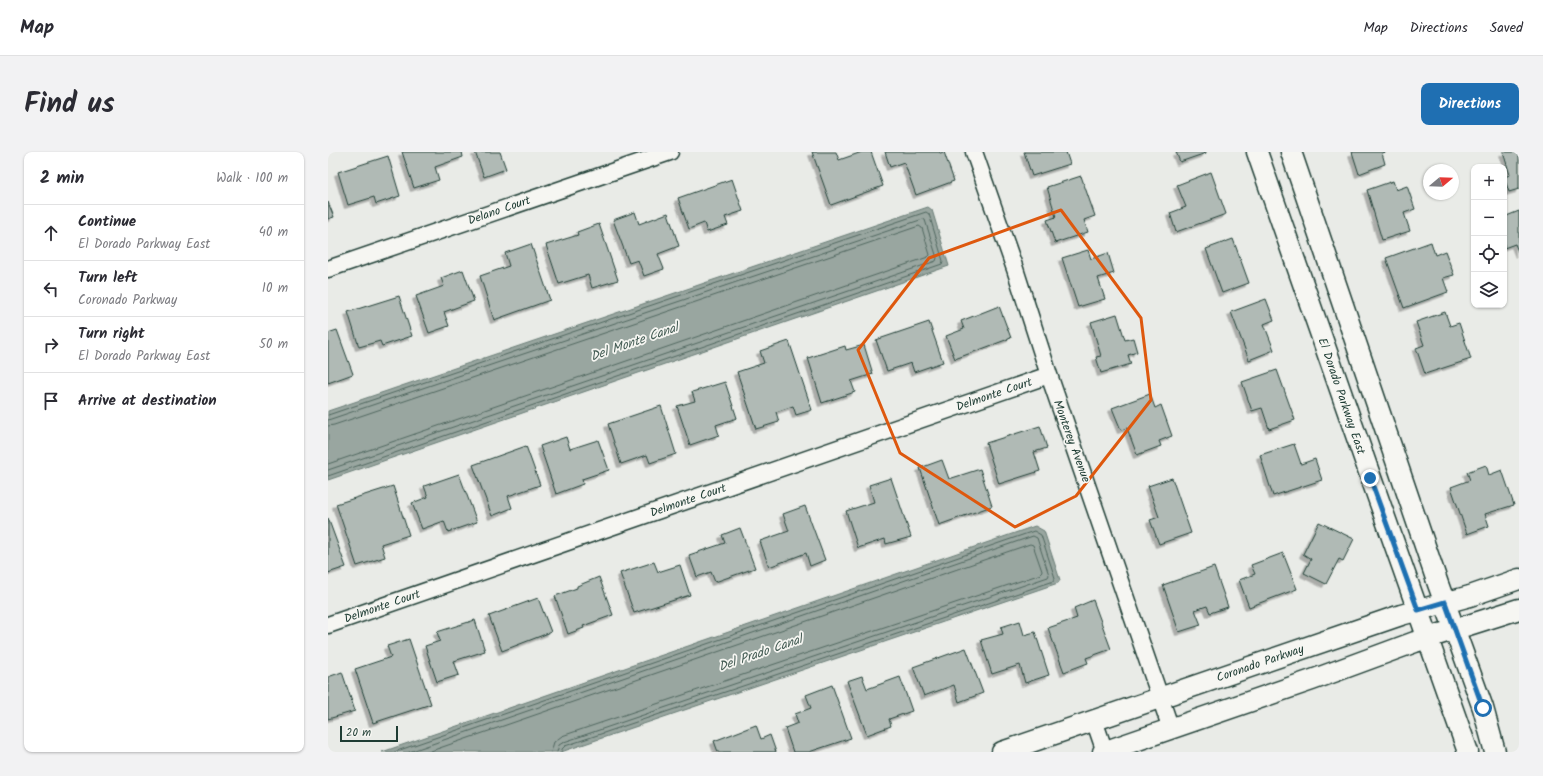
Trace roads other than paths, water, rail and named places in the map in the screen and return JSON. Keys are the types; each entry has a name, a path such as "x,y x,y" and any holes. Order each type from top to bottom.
{"street":[{"name":"Delano Court","path":"328,269 670,152"},
{"name":"Monterey Avenue","path":"974,152 1049,375 1172,729"},
{"name":"El Dorado Parkway East","path":"1258,152 1468,752"},
{"path":"1291,152 1445,602 1483,708 1495,752"},
{"name":"Delmonte Court","path":"328,625 1049,375"},
{"name":"Coronado Parkway","path":"1002,752 1418,610 1470,596 1519,579"},
{"path":"1094,720 1104,752 1428,638 1519,609"}],"water":[{"name":"Del Monte Canal","path":"928,207 932,210 949,266 328,480 328,411"},
{"name":"Del Prado Canal","path":"1035,526 1044,531 1060,580 1058,583 561,752 382,752"}]}
